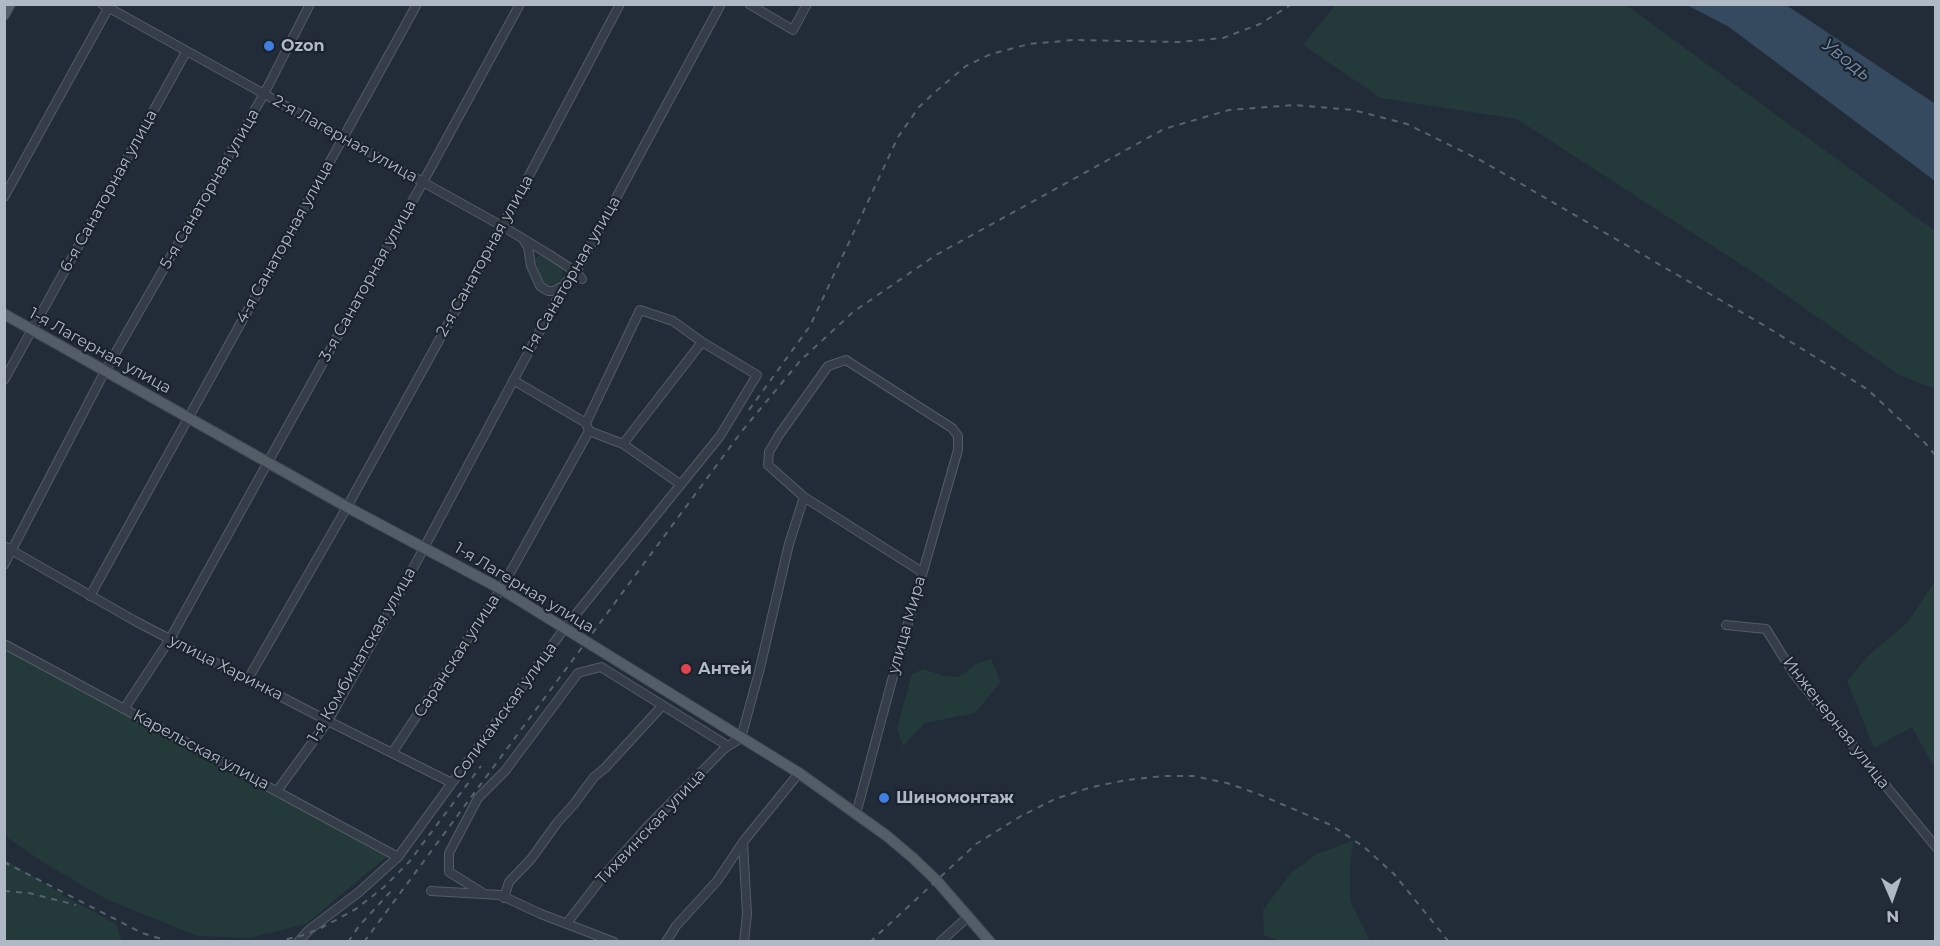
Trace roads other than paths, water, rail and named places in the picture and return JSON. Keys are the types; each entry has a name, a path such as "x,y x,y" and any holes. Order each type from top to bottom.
{"main road":[{"path":"4,15 10,4"},
{"name":"1-я Лагерная улица","path":"4,314 347,507 501,589 799,773 887,836 913,858 969,916 990,942"}],"street":[{"name":"5-я Санаторная улица","path":"4,565 9,548 105,371 264,94 310,4"},
{"name":"4-я Санаторная улица","path":"90,596 417,4"},
{"name":"3-я Санаторная улица","path":"124,709 170,639 520,4"},
{"name":"2-я Санаторная улица","path":"248,679 347,507 502,226 620,4"},
{"name":"1-я Санаторная улица","path":"424,547 566,282 576,272 722,4"},
{"path":"749,4 793,30 807,4"},
{"name":"2-я Лагерная улица","path":"107,6 502,226 562,262 582,279"},
{"path":"4,197 107,6"},
{"name":"6-я Санаторная улица","path":"4,380 186,52"},
{"path":"523,239 540,286 548,291 563,287 566,282 568,271 562,262"},
{"name":"Саранская улица","path":"392,753 501,589 588,427 640,310 673,321 702,342"},
{"path":"623,444 702,342"},
{"name":"Соликамская улица","path":"298,942 309,930 359,892 398,856 564,629 720,436 757,375 702,342"},
{"name":"улица Мира","path":"804,497 768,465 769,452 828,366 846,360 952,428 958,436 958,450 856,814"},
{"path":"513,380 588,427 623,444 680,484"},
{"path":"741,738 789,544 804,497 922,572"},
{"name":"1-я Комбинатская улица","path":"277,791 328,721 424,547"},
{"name":"улица Харинка","path":"9,548 90,596 170,639 453,783"},
{"name":"Инженерная улица","path":"1726,625 1766,629 1794,674 1935,847"},
{"name":"Карельская улица","path":"4,644 398,856"},
{"path":"483,893 449,872 449,853 478,798 505,771 579,673 601,667 728,746"},
{"path":"504,898 509,882 531,859 594,777 662,706"},
{"name":"Тихвинская улица","path":"567,923 605,874 646,828 728,746 741,738"},
{"path":"666,942 676,926 717,881 743,842 799,773"},
{"path":"743,842 747,914 744,942"},
{"path":"431,891 500,895 541,914 614,942"},
{"path":"940,942 969,916"}],"water":[{"name":"Уводь","path":"1687,5 1786,5 1931,101 1935,104 1935,181 1729,27"}],"railway":[{"path":"749,410 810,326 898,137 919,107 966,66 991,54 1029,44 1073,40 1179,42 1223,38 1260,24 1292,4"},
{"path":"364,942 742,431 800,361 853,312 936,255 1164,129 1229,110 1294,105 1353,110 1407,124 1482,161 1765,326 1867,389 1936,456"},
{"path":"275,942 321,928 356,909 384,887 409,862 481,766"},
{"path":"870,942 976,844 1021,816 1055,799 1092,787 1163,776 1193,776 1227,783 1331,825 1364,847 1394,874 1449,942"},
{"path":"4,862 142,933 171,942"},
{"path":"348,942 359,926 392,890"},
{"path":"4,891 29,893 76,905"}],"place":[{"name":"Ozon","path":"269,46"},
{"name":"Антей","path":"686,669"},
{"name":"Шиномонтаж","path":"884,798"}]}
